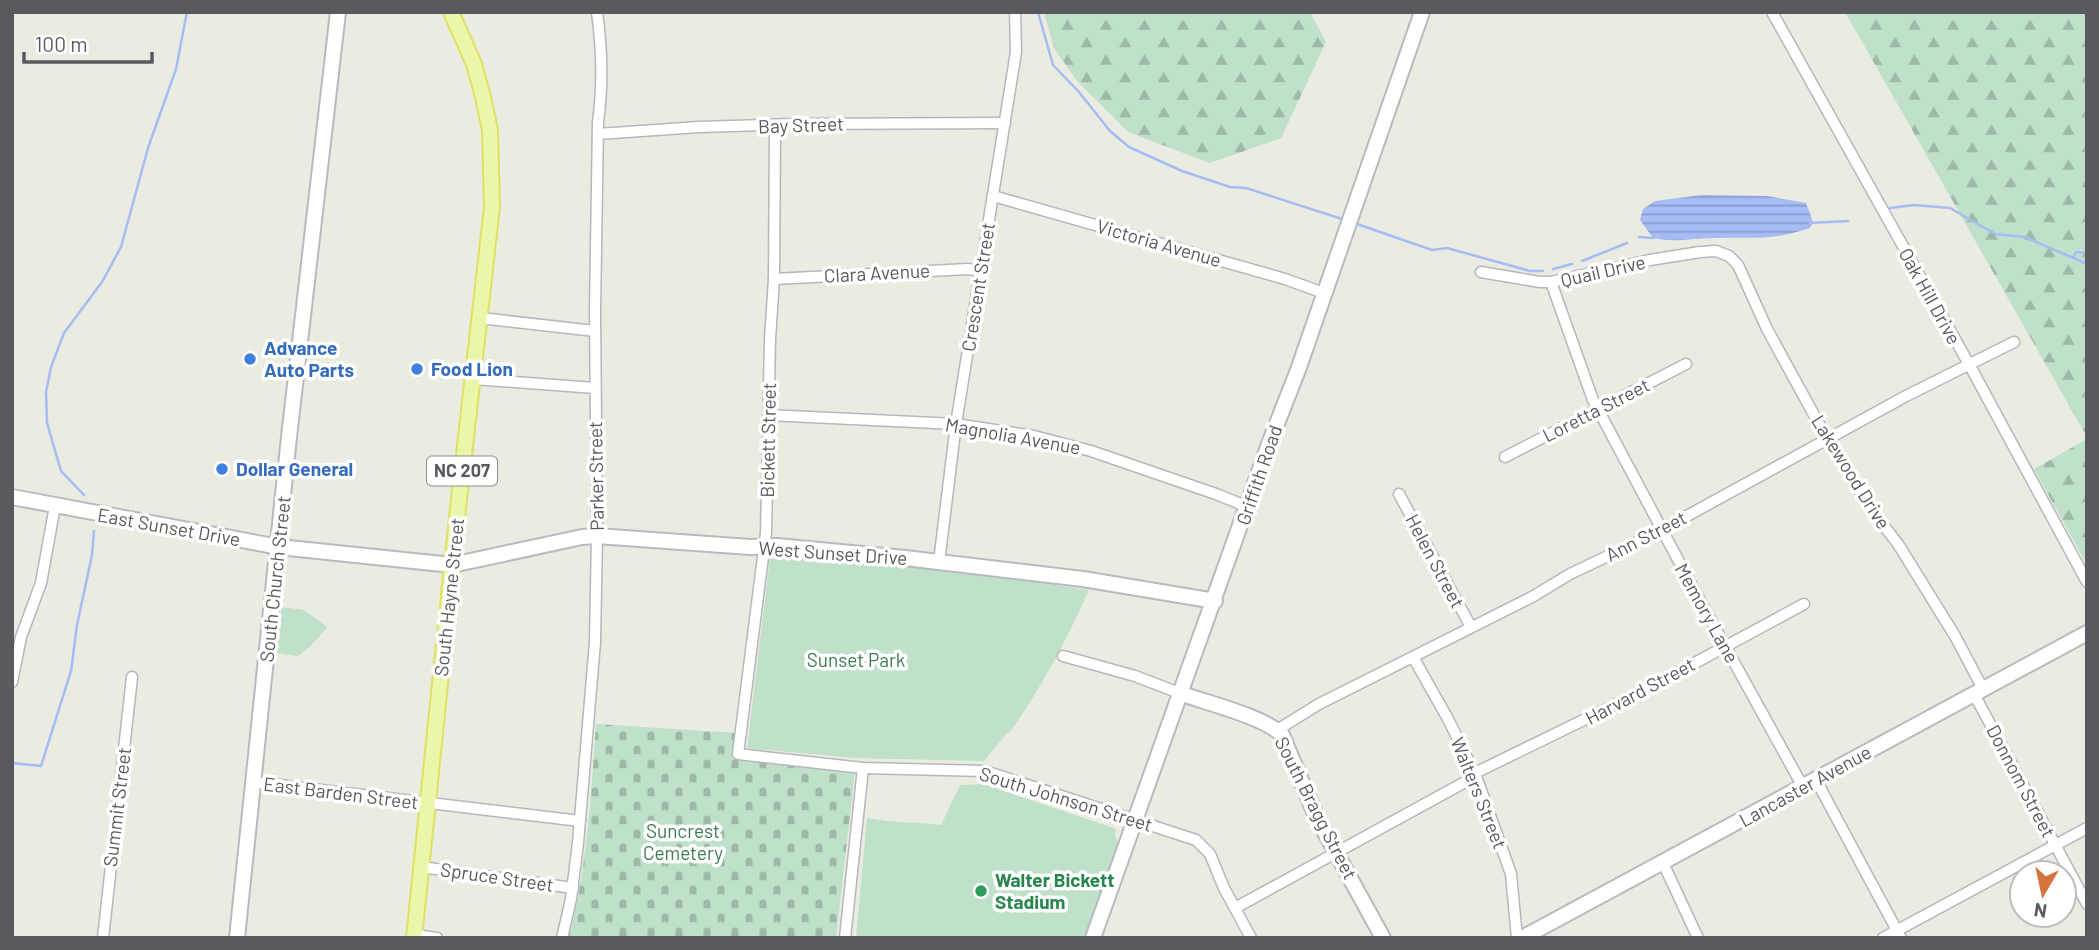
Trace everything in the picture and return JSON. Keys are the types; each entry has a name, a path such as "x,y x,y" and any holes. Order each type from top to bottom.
{"main road":[{"name":"South Hayne Street","path":"415,936 452,565 492,208 490,130 474,64 451,12"}],"street":[{"name":"South Church Street","path":"237,938 338,12"},
{"name":"Parker Street","path":"562,938 573,888 595,642 595,331 598,134 601,103 601,39 597,12"},
{"name":"Crescent Street","path":"939,562 956,424 1016,52 1015,12"},
{"name":"Griffith Road","path":"1093,938 1182,694 1422,12"},
{"name":"Oak Hill Drive","path":"1772,12 2087,582"},
{"name":"Bay Street","path":"598,134 699,127 1005,123"},
{"name":"Bickett Street","path":"738,754 764,546 774,279 775,125"},
{"name":"Victoria Avenue","path":"993,196 1285,279 1324,293"},
{"name":"Quail Drive","path":"1481,272 1551,282 1650,260 1699,252 1724,253"},
{"name":"Lakewood Drive","path":"1724,253 1738,265 1767,330 1828,439 1955,636 1978,692"},
{"name":"Clara Avenue","path":"774,279 968,269 980,271"},
{"name":"Memory Lane","path":"1551,282 1598,409 1661,530 1724,646 1899,934"},
{"path":"480,318 595,331"},
{"name":"Ann Street","path":"1277,730 1319,704 1661,530 1906,396 2014,342"},
{"name":"Loretta Street","path":"1505,457 1686,364"},
{"path":"473,379 595,388"},
{"name":"Magnolia Avenue","path":"768,415 956,424 1034,436 1091,450 1248,507"},
{"name":"Helen Street","path":"1399,494 1471,627"},
{"name":"East Sunset Drive","path":"12,497 279,547 452,565"},
{"path":"12,682 20,642 41,583 55,506"},
{"name":"West Sunset Drive","path":"452,565 597,536 764,546 939,562 1083,579 1215,601"},
{"name":"Harvard Street","path":"1235,908 1475,774 1643,691 1804,604"},
{"name":"Lancaster Avenue","path":"1532,936 2087,633"},
{"name":"South Bragg Street","path":"1063,656 1135,676 1277,730 1289,748 1308,798 1335,851 1383,938"},
{"name":"Walters Street","path":"1413,657 1475,774 1511,874 1517,938"},
{"name":"Summit Street","path":"103,938 132,677"},
{"name":"Donnom Street","path":"1978,692 2087,904"},
{"name":"South Johnson Street","path":"738,754 863,768 985,771 1196,840 1210,854 1251,938"},
{"path":"845,938 863,768"},
{"name":"East Barden Street","path":"254,782 580,821"},
{"path":"1882,938 1899,934 2087,828"},
{"path":"1663,863 1698,938"},
{"name":"Spruce Street","path":"421,867 573,888"},
{"path":"415,936 437,938"}],"green space":[{"path":"1044,12 1306,12 1311,14 1326,42 1281,138 1210,163 1128,132 1077,81 1054,48"},
{"path":"1845,12 2087,12 2087,437"},
{"path":"2087,439 2087,565 2034,469"},
{"name":"Sunset Park","path":"776,553 960,571 1089,590 1032,699 1009,733 984,761 855,758 747,748 770,558"},
{"path":"281,607 304,610 327,627 310,647 298,656 275,653"},
{"name":"Suncrest Cemetery","path":"596,724 736,733 732,759 855,771 836,938 569,938 584,859"},
{"name":"Walter Bickett Stadium","path":"984,784 1116,829 1118,844 1084,938 856,938 867,818 941,825 960,785"}],"water":[{"path":"1701,195 1767,196 1806,203 1813,222 1810,228 1774,237 1669,240 1653,238 1640,220 1643,209 1655,201"}],"waterway":[{"path":"84,495 61,471 47,423 46,392 51,367 64,333 102,282 121,247 148,148 176,69 187,12"},
{"path":"1038,12 1053,65 1110,131 1129,147 1182,171 1230,187 1246,188 1342,219"},
{"path":"1890,208 1914,205 1950,208 1995,234 2025,237 2087,264"},
{"path":"1810,223 1848,221"},
{"path":"1357,224 1432,250 1447,248 1530,271 1543,271"},
{"path":"1639,237 1654,238"},
{"path":"1582,261 1627,243"},
{"path":"2073,258 2076,252 2087,253"},
{"path":"1553,269 1572,264"},
{"path":"12,763 41,766 71,671 94,531"}],"place":[{"name":"Advance Auto Parts","path":"250,359"},
{"name":"Food Lion","path":"417,369"},
{"name":"Dollar General","path":"222,469"},
{"name":"Walter Bickett Stadium","path":"981,891"}]}
